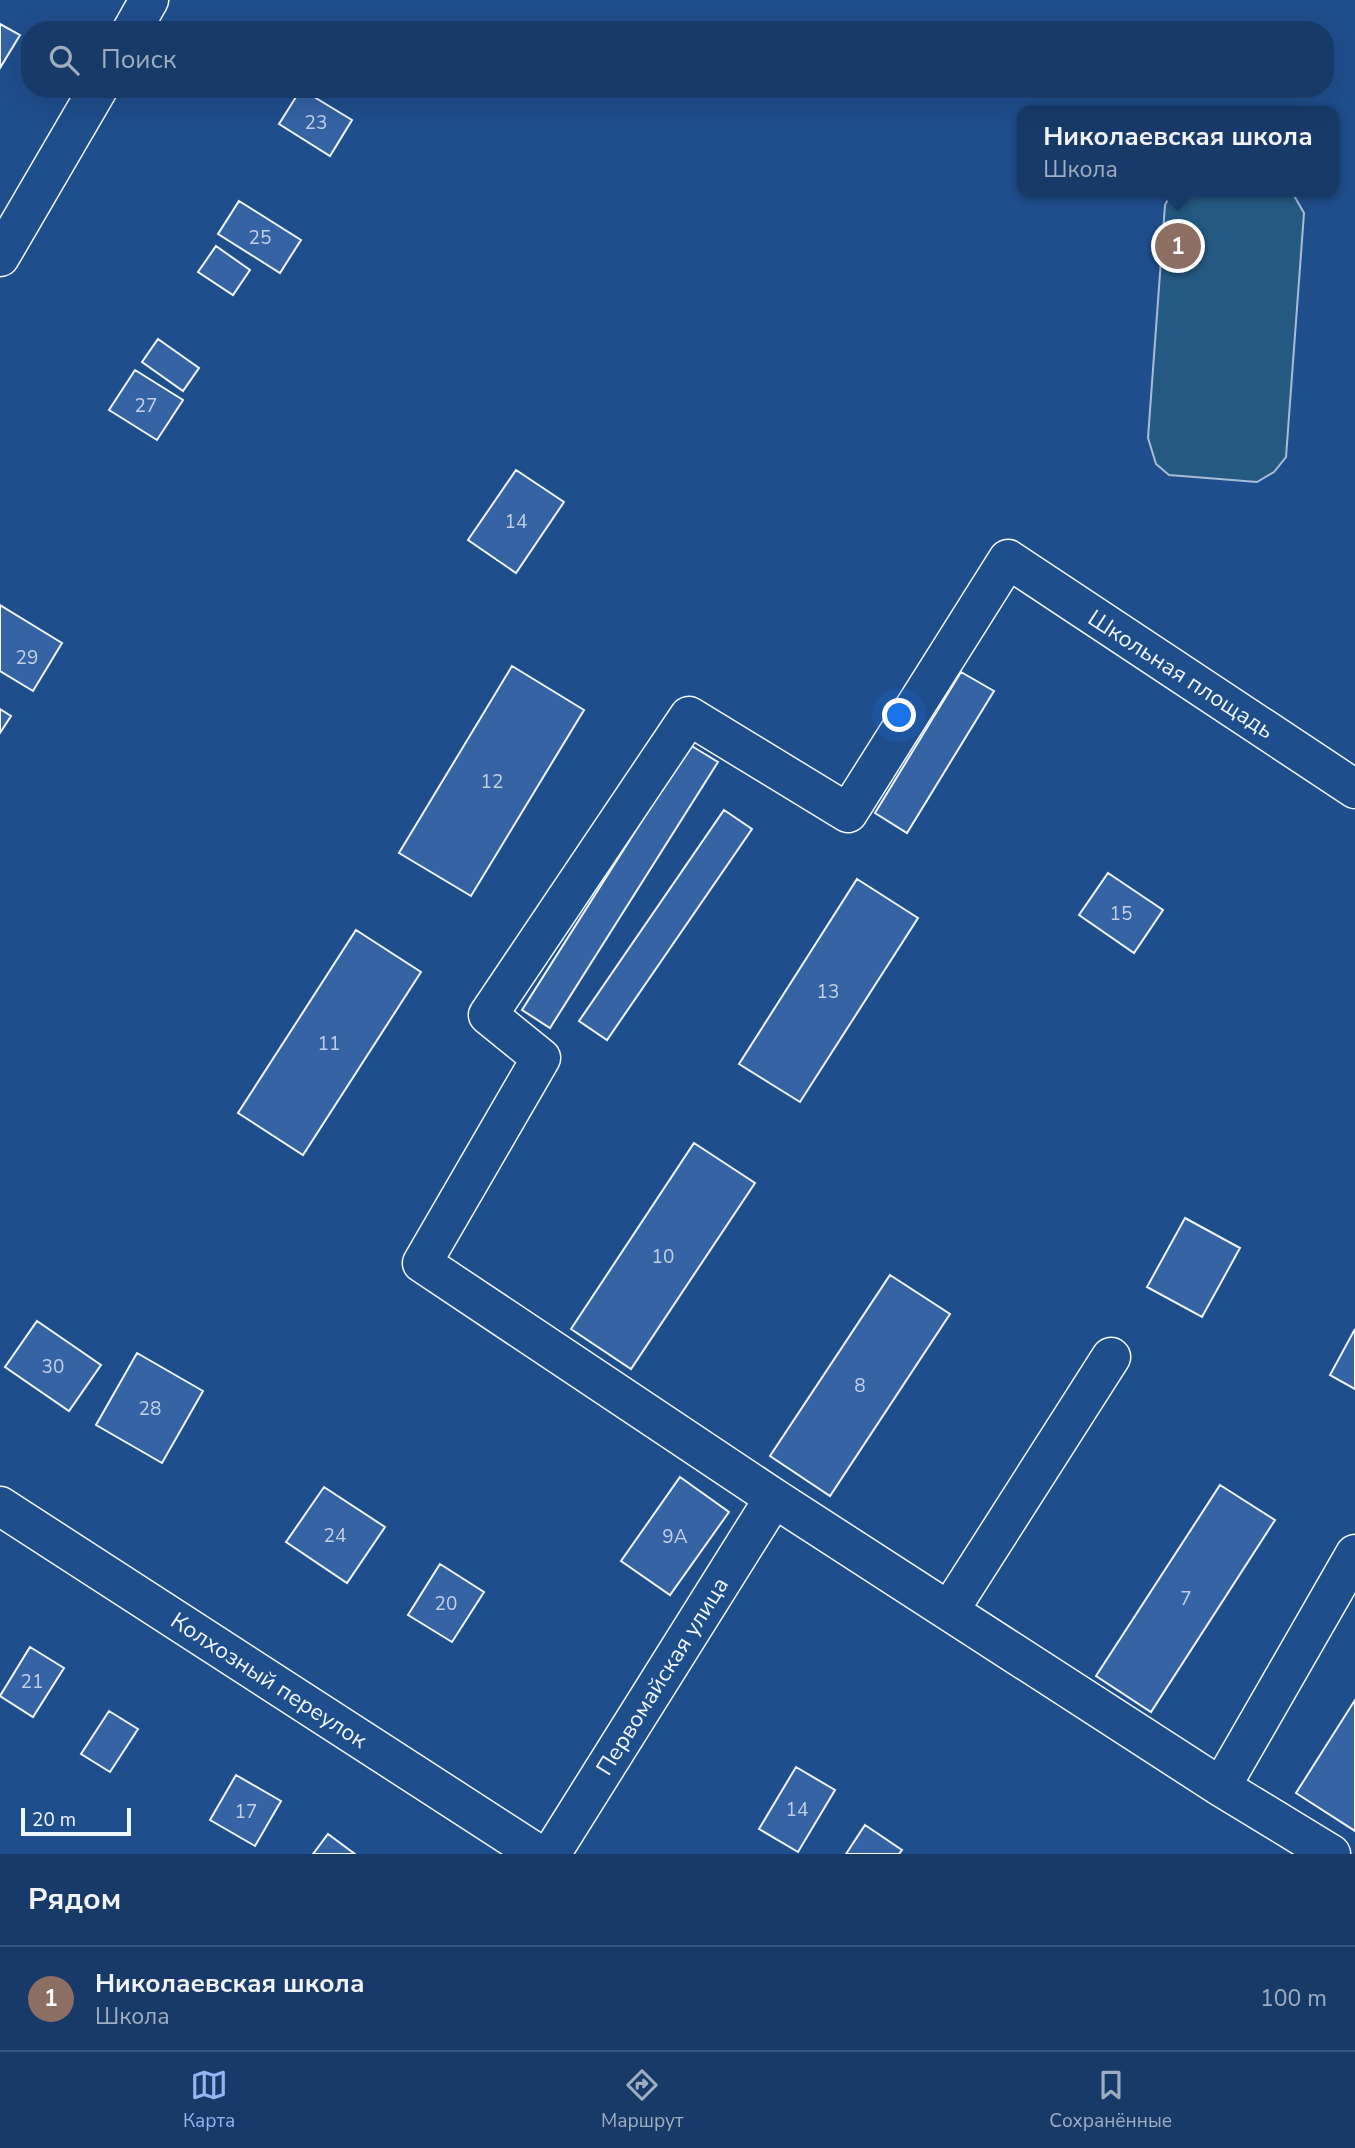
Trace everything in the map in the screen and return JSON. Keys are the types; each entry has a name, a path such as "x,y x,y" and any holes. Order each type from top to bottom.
{"street":[{"path":"137,21 149,0"},
{"path":"0,257 92,98"},
{"name":"Школьная площадь","path":"774,1498 422,1263 541,1058 488,1015 689,716 848,813 1007,559 1355,789"},
{"path":"949,1611 1111,1357"},
{"path":"774,1498 1221,1787 1331,1854"},
{"name":"Первомайская улица","path":"551,1854 774,1498"},
{"name":"Колхозный переулок","path":"0,1506 538,1854"},
{"path":"1221,1787 1355,1554"}],"shaded area":[{"path":"1169,197 1295,197 1304,213 1286,457 1274,472 1257,482 1169,475 1156,464 1148,438 1165,205"}],"building":[{"path":"0,24 20,35 0,68"},
{"path":"295,98 316,98 352,120 330,156 279,124"},
{"path":"239,201 301,240 280,273 218,234"},
{"path":"216,246 250,270 233,295 198,272"},
{"path":"158,339 199,368 183,391 142,362"},
{"path":"135,370 183,400 157,440 109,410"},
{"path":"516,470 564,502 516,573 468,540"},
{"path":"0,605 62,643 33,691 0,671"},
{"path":"512,666 584,710 471,896 399,853"},
{"path":"961,672 994,691 907,833 875,813"},
{"path":"0,709 11,716 0,733"},
{"path":"690,745 718,762 550,1028 522,1010"},
{"path":"724,810 752,829 607,1040 579,1021"},
{"path":"1108,873 1163,910 1134,953 1079,915"},
{"path":"857,879 918,918 800,1102 739,1064"},
{"path":"356,930 421,972 303,1155 238,1113"},
{"path":"694,1143 755,1183 631,1369 571,1329"},
{"path":"1185,1218 1240,1248 1202,1317 1147,1287"},
{"path":"890,1275 950,1314 830,1496 770,1456"},
{"path":"37,1321 101,1365 69,1411 5,1367"},
{"path":"1355,1329 1355,1389 1330,1375"},
{"path":"137,1353 203,1391 162,1463 96,1425"},
{"path":"680,1477 729,1512 670,1595 621,1561"},
{"path":"1220,1485 1275,1520 1151,1712 1096,1676"},
{"path":"324,1487 385,1527 347,1583 286,1542"},
{"path":"440,1564 484,1592 452,1642 408,1615"},
{"path":"30,1647 64,1668 33,1717 0,1696"},
{"path":"1355,1700 1355,1831 1296,1793"},
{"path":"109,1711 138,1729 110,1772 81,1754"},
{"path":"796,1767 835,1790 798,1852 759,1829"},
{"path":"236,1775 281,1801 255,1846 210,1820"},
{"path":"865,1825 902,1850 899,1854 846,1854"},
{"path":"328,1834 355,1854 313,1854"}],"place":[{"name":"Николаевская школа","path":"1178,246"}]}
